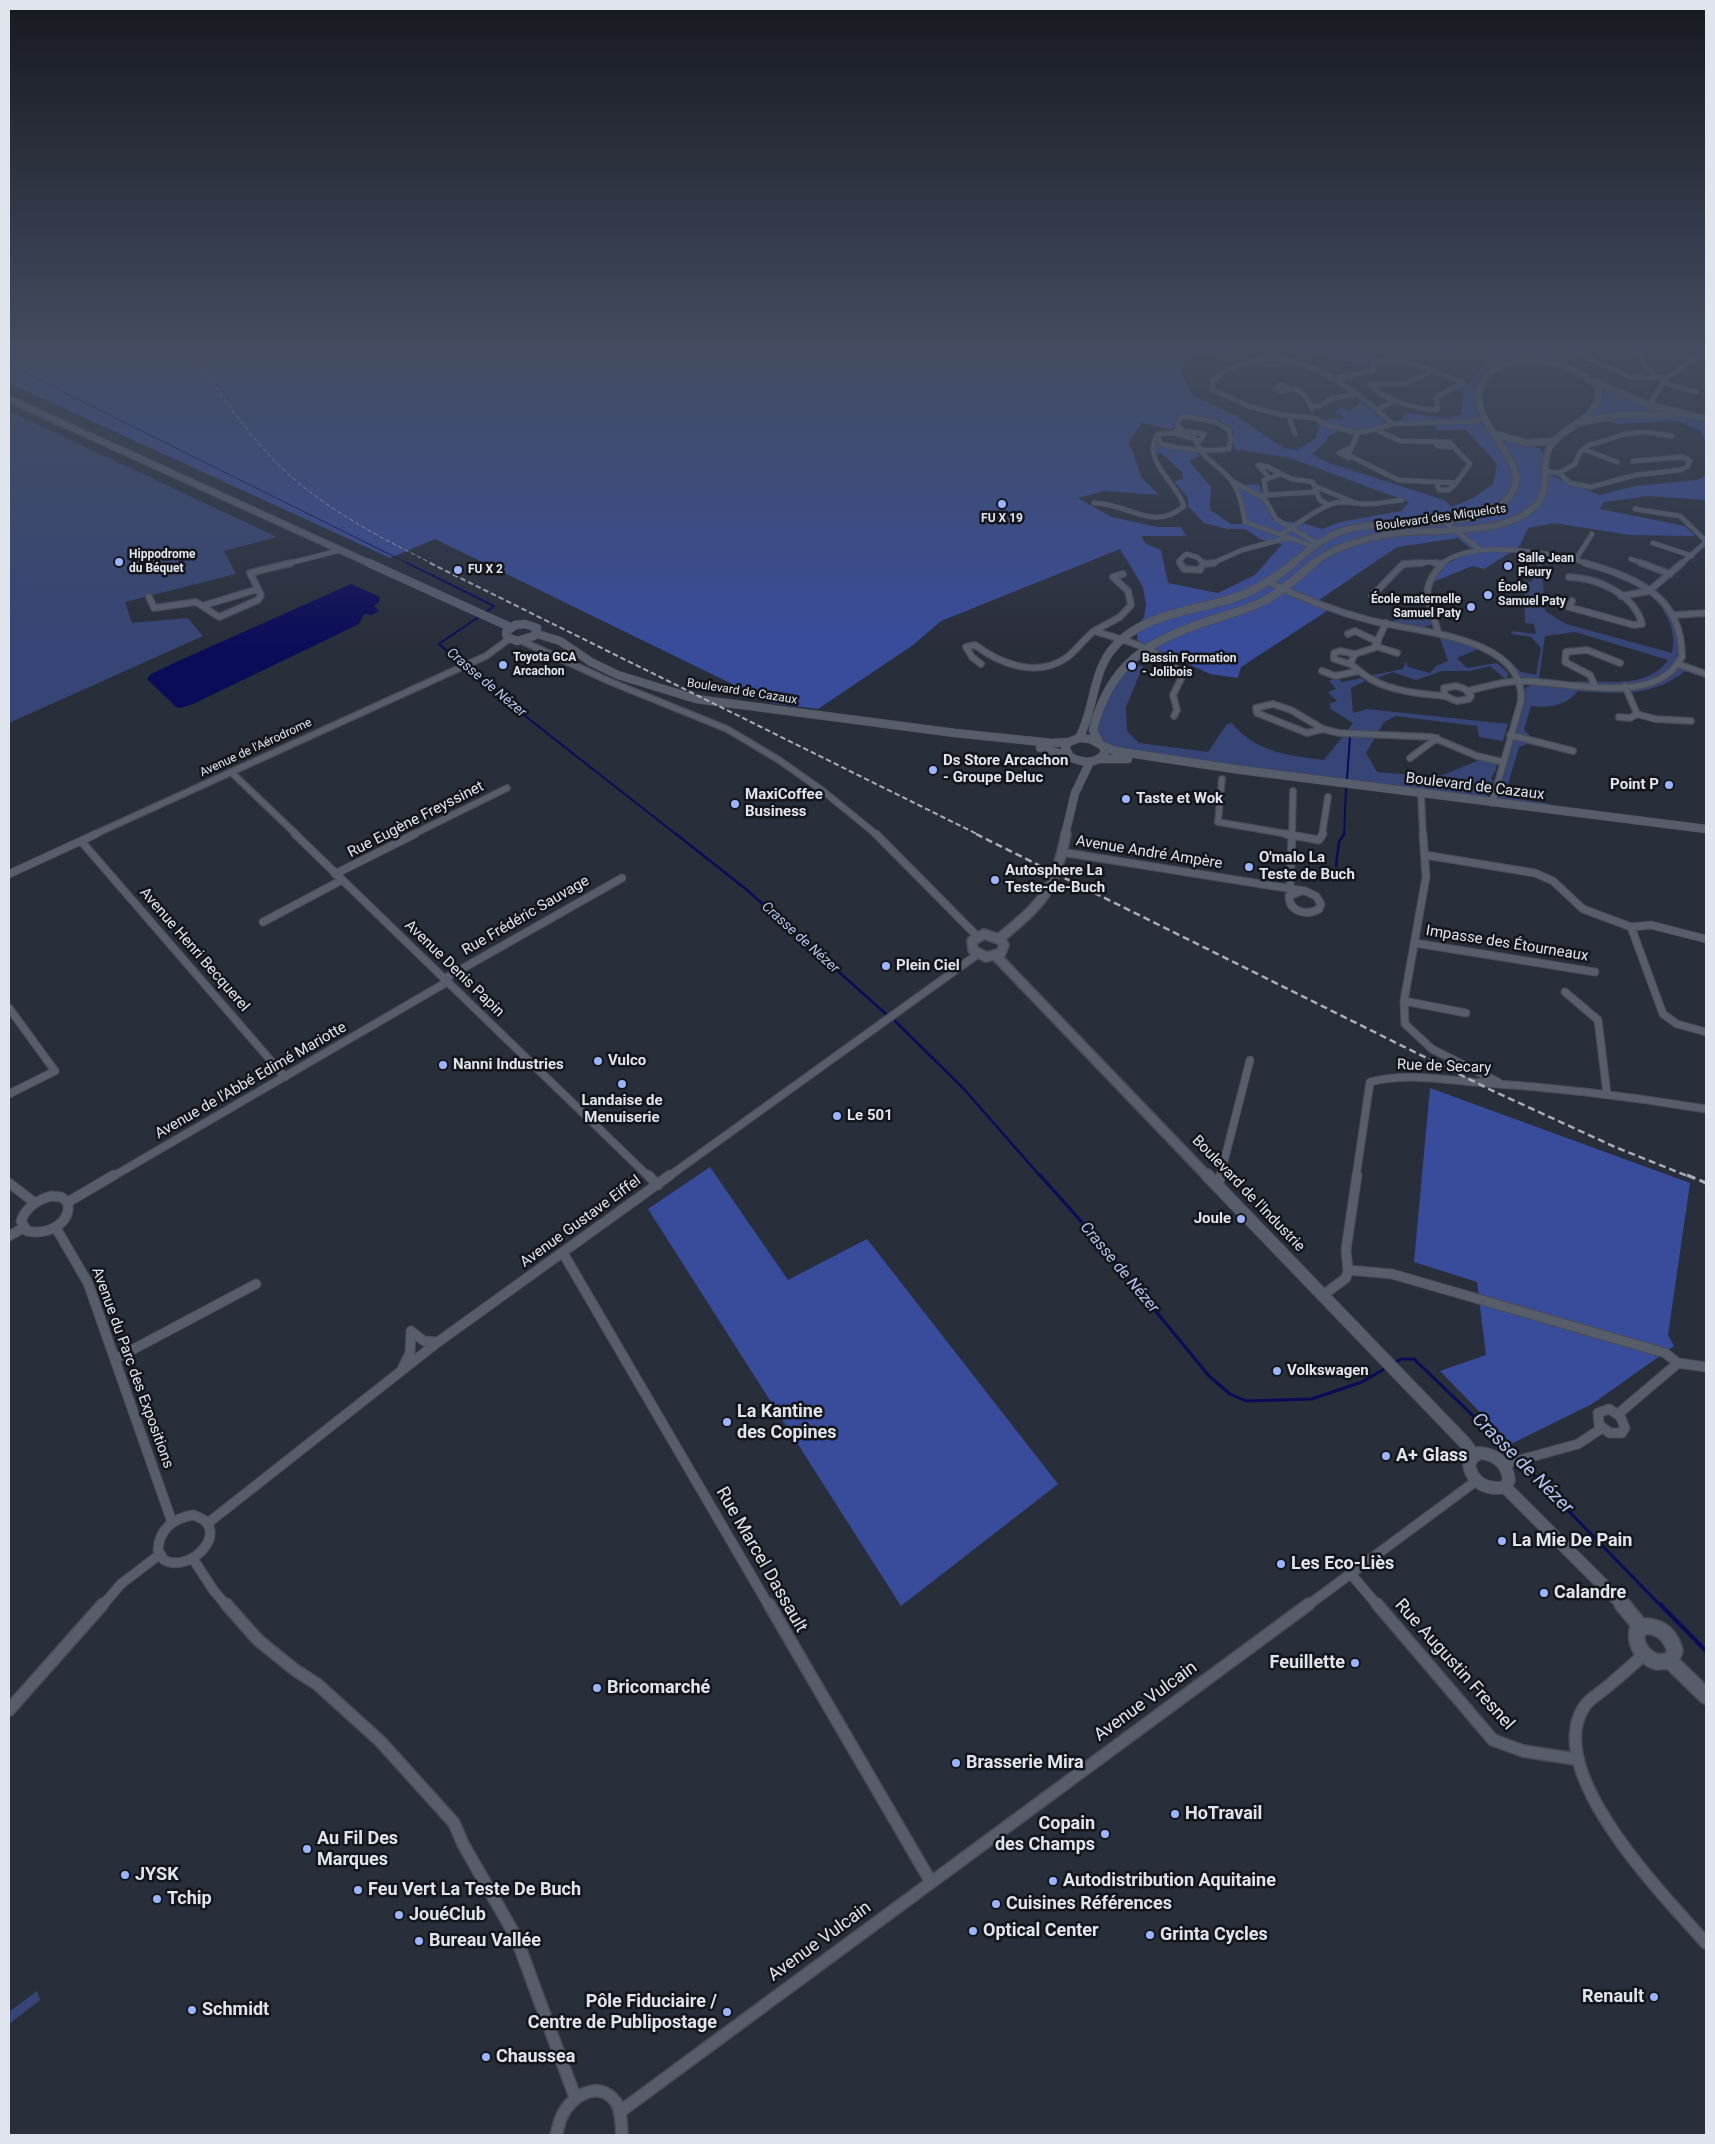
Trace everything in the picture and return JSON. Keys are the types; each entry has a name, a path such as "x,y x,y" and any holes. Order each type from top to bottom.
{"main road":[{"path":"115,447 510,627 506,634 509,639 522,641 537,634"},
{"name":"Boulevard des Miquelots","path":"1079,738 1085,729 1101,665 1121,641 1149,622 1170,614 1239,596 1269,582 1314,544 1330,535 1362,527 1443,520 1487,511 1507,500 1514,491 1517,480 1501,447"},
{"name":"Boulevard des Miquelots","path":"1101,759 1105,752 1093,730 1099,704 1105,692 1122,669 1146,648 1184,629 1258,604 1285,589 1320,559 1348,545 1398,532 1501,523 1529,512 1542,500 1544,471 1549,447"},
{"name":"Boulevard de Cazaux","path":"510,627 530,624 537,628 537,634 560,641 591,662 618,675 677,694 746,707 955,734 1053,750 1075,760"},
{"name":"Boulevard de Cazaux","path":"955,734 1052,743 1069,742"},
{"path":"1067,755 1065,747 1069,742 1079,738"},
{"name":"Boulevard de Cazaux","path":"1079,738 1101,744 1115,751 1241,770 1706,829"},
{"name":"Boulevard de Cazaux","path":"1090,762 1115,758 1241,770"},
{"path":"1000,938 1027,917 1048,893 1061,852 1080,776 1090,762 1075,760 1080,776"},
{"path":"993,935 1000,938 1004,950 996,956 989,957 978,954 971,946 977,936 993,935"},
{"name":"Boulevard de l'Industrie","path":"996,956 1465,1443 1474,1456"},
{"path":"1486,1453 1500,1459 1515,1462 1505,1487 1494,1490 1476,1481 1469,1470 1469,1464 1474,1456 1486,1453"},
{"path":"1505,1487 1630,1612 1641,1627"},
{"path":"1641,1627 1636,1636 1644,1654 1660,1663 1670,1661"},
{"path":"1641,1627 1659,1628 1670,1638 1675,1651 1670,1661"},
{"path":"1670,1661 1706,1696"}],"street":[{"path":"1094,503 1110,504 1135,514 1152,518 1168,516 1181,509 1184,506 1182,496 1151,451 1151,447"},
{"path":"1171,447 1188,452 1200,452 1229,449 1229,447"},
{"path":"1199,447 1200,452 1232,481 1264,496 1317,492"},
{"path":"1349,458 1350,448 1344,449 1339,453 1342,456 1398,480 1436,482 1439,490 1449,490 1470,464 1452,447"},
{"path":"1559,473 1575,464 1583,449 1588,447"},
{"path":"1583,449 1610,461 1617,462"},
{"path":"1544,471 1559,473 1570,483 1596,487 1632,476 1680,470 1687,467 1690,461 1683,456 1633,461"},
{"path":"1269,478 1258,466 1263,465 1292,479 1313,482 1320,500 1329,505"},
{"path":"1280,473 1263,481 1264,496 1276,519 1314,544"},
{"path":"1232,481 1242,503 1245,522 1284,537 1314,544"},
{"path":"1314,486 1363,504 1402,500"},
{"path":"1237,493 1250,490"},
{"path":"1204,564 1213,563 1242,550 1284,537 1292,528 1329,505 1351,501"},
{"path":"1621,596 1649,591 1692,556 1706,541 1680,516 1635,508"},
{"path":"1443,520 1480,550"},
{"path":"1576,559 1592,534"},
{"path":"1653,542 1692,556"},
{"path":"149,597 154,608 171,609 191,601 219,618 258,600 261,595 250,573 341,550"},
{"path":"1438,632 1426,588 1433,570 1453,558 1480,550 1540,553 1576,559 1628,577 1649,591 1674,615 1681,636 1682,657 1678,664 1671,672 1652,682 1625,686 1595,686 1518,681 1468,691 1460,687 1447,687 1443,690 1445,696"},
{"path":"1631,559 1670,574"},
{"path":"1372,596 1403,564 1431,562 1442,564"},
{"path":"981,664 972,657 966,647 975,645 994,660 1036,667 1066,657 1094,631 1129,610 1130,596 1113,577 1123,574"},
{"path":"1569,577 1577,576 1594,581 1621,596 1638,612 1642,624 1626,624 1580,612 1569,607 1572,602"},
{"path":"1269,582 1339,611 1458,638 1494,654 1509,668 1518,681 1521,702 1492,803"},
{"path":"202,606 258,589"},
{"path":"1674,615 1706,612"},
{"path":"1386,623 1377,644 1365,652 1355,654 1340,650 1334,653 1334,659 1350,664 1379,683 1432,696 1445,696 1457,701 1466,701 1470,698 1468,691"},
{"path":"1094,631 1146,648 1180,672 1181,680 1173,695 1177,710 1174,716"},
{"path":"1348,634 1354,631 1397,653"},
{"name":"Avenue de l'Aérodrome","path":"9,874 492,652 509,639"},
{"path":"522,641 611,682 727,730 779,760 823,791 883,840 977,936"},
{"path":"1595,686 1590,675 1565,662 1566,652 1584,649 1605,655 1620,663"},
{"path":"1350,664 1355,654"},
{"path":"1678,664 1706,674"},
{"path":"1322,671 1328,676 1334,677 1358,671"},
{"path":"1625,686 1637,714"},
{"path":"1323,729 1310,733 1304,732 1284,722 1261,716 1255,709 1264,705 1290,708 1323,729 1339,733 1419,734 1437,738 1477,756 1503,762"},
{"path":"1619,718 1630,718 1637,714 1655,719 1691,722"},
{"path":"1510,736 1573,751"},
{"path":"1410,758 1437,738"},
{"name":"Avenue Denis Papin","path":"231,772 658,1185"},
{"path":"1222,779 1218,822 1319,840 1322,838 1328,796"},
{"name":"Rue Eugène Freyssinet","path":"335,874 507,788"},
{"path":"1290,888 1293,791"},
{"path":"1421,794 1426,877 1404,1001 1405,1024 1415,1036 1432,1048 1502,1083"},
{"name":"Avenue Henri Becquerel","path":"81,840 285,1077"},
{"name":"Avenue André Ampère","path":"1061,852 1290,888 1316,896 1321,904 1319,909 1309,913 1300,912 1293,908 1282,892 1263,884"},
{"path":"1425,855 1535,873 1553,882 1583,909 1632,927 1651,925 1706,939"},
{"name":"Rue Frédéric Sauvage","path":"446,980 622,878"},
{"path":"263,922 342,880"},
{"path":"1288,899 1291,894 1301,891"},
{"path":"1632,927 1663,1014 1677,1024 1706,1032"},
{"name":"Impasse des Étourneaux","path":"1415,943 1595,972"},
{"name":"Avenue Gustave Eiffel","path":"208,1523 438,1342 978,954"},
{"name":"Avenue de l'Abbé Edimé Mariotte","path":"68,1202 285,1077 446,980"},
{"path":"1565,992 1598,1020 1607,1094"},
{"path":"1404,1001 1466,1013"},
{"path":"9,1008 54,1071 9,1094"},
{"path":"1218,1186 1250,1060"},
{"name":"Rue de Secary","path":"1348,1270 1346,1250 1370,1082 1378,1079 1433,1079 1502,1083 1607,1094 1706,1109"},
{"path":"9,1183 34,1203"},
{"path":"57,1196 68,1202 68,1213 56,1228 38,1234 27,1232 23,1228 23,1216 34,1203 57,1196"},
{"path":"9,1236 23,1228"},
{"name":"Avenue du Parc des Expositions","path":"56,1228 88,1283 172,1522"},
{"name":"Rue Marcel Dassault","path":"563,1253 931,1882"},
{"path":"1323,1295 1346,1278 1348,1270 1392,1274 1666,1352 1678,1364"},
{"path":"115,1358 256,1284"},
{"path":"401,1372 410,1353 411,1331 424,1341 438,1342"},
{"path":"1618,1414 1678,1364 1688,1363 1706,1367"},
{"path":"1601,1410 1609,1410 1618,1414 1624,1420 1624,1431 1614,1434 1602,1428 1597,1416 1601,1410"},
{"path":"1515,1462 1578,1444 1602,1428"},
{"name":"Avenue Vulcain","path":"621,2111 1476,1481"},
{"path":"193,1515 202,1517 208,1523 210,1531 208,1542 193,1559 173,1564 165,1561 159,1555 160,1538 172,1522 193,1515"},
{"path":"9,1710 121,1584 159,1555"},
{"path":"193,1559 214,1591 258,1640 295,1670 318,1684 380,1741 454,1823 462,1844 516,1937 575,2097"},
{"name":"Rue Augustin Fresnel","path":"1350,1574 1493,1740 1505,1747 1525,1752 1575,1759"},
{"path":"1644,1654 1584,1708 1577,1724 1575,1759 1601,1812 1621,1844 1706,1943"},
{"path":"556,2135 564,2110 575,2097 593,2090 604,2092 613,2098 621,2111 622,2135"}],"shaded area":[{"name":"Hippodrome du Béquet","path":"9,447 86,447 277,537 224,551 236,574 125,602 132,623 188,618 203,636 9,723"},
{"path":"148,447 1131,447 1142,478 1159,495 1104,491 1078,498 1112,517 1157,527 1181,527 1186,536 1141,536 1146,544 1161,550 1168,583 1218,593 1255,575 1282,544 1262,540 1245,529 1227,529 1204,523 1188,506 1188,498 1174,481 1183,479 1182,472 1162,454 1155,453 1154,447 1165,447 1197,453 1200,456 1189,461 1211,487 1210,510 1231,524 1242,524 1239,485 1259,484 1273,520 1302,523 1322,529 1340,522 1401,511 1409,502 1290,458 1234,449 1234,447 1283,447 1297,450 1302,447 1320,447 1312,454 1329,463 1444,500 1452,507 1473,498 1493,484 1497,464 1482,447 1540,448 1550,474 1599,495 1636,486 1697,480 1706,476 1706,500 1649,496 1604,502 1600,509 1685,526 1695,536 1630,535 1554,523 1528,528 1519,547 1484,569 1472,566 1433,582 1443,566 1473,550 1458,538 1397,547 1319,600 1327,611 1241,667 1238,678 1210,674 1137,640 1137,626 1144,617 1146,605 1143,587 1120,549 941,621 913,645 818,709 771,703 435,539 390,558"},
{"path":"1537,554 1541,555 1545,611 1566,624 1672,653 1673,636 1671,626 1663,610 1666,611 1678,637 1678,652 1674,666 1682,669 1686,663 1706,670 1706,678 1685,671 1660,686 1647,690 1621,693 1578,691 1568,700 1557,705 1531,706 1524,730 1532,738 1530,743 1519,747 1505,794 1511,798 1551,804 1549,808 1503,802 1497,799 1524,705 1525,688 1534,684 1579,689 1576,681 1613,682 1638,679 1649,676 1660,669 1668,660 1575,632 1545,636 1539,679 1522,678 1504,659 1508,659 1521,672 1536,675 1541,648 1531,637 1511,634 1512,631 1536,634 1534,624 1525,623 1524,581 1532,582 1534,570 1537,570"},
{"path":"351,584 380,597 379,602 374,606 379,611 372,615 364,614 359,624 191,705 180,708 176,707 147,679 151,674 174,663"},
{"path":"1400,615 1430,619 1433,624 1424,627 1393,622"},
{"path":"1439,636 1478,649 1457,658 1467,668 1497,663 1508,673 1508,677 1505,679 1490,666 1470,671 1442,671 1416,680 1393,672 1374,679 1369,676 1403,669 1406,661 1408,667 1430,673 1436,666 1448,661"},
{"path":"1129,665 1143,666 1126,707 1127,731 1139,743 1208,752 1227,724 1232,723 1251,740 1274,751 1324,760 1353,723 1329,708 1331,707 1329,704 1337,701 1328,692 1336,689 1329,681 1338,678 1342,682 1361,678 1365,681 1351,688 1353,713 1367,709 1508,724 1503,741 1479,737 1477,726 1396,716 1384,722 1366,753 1377,772 1427,776 1443,775 1484,758 1497,764 1491,778 1493,781 1488,797 1479,799 1238,767 1116,748 1104,743 1096,731 1103,704"},
{"path":"1430,1088 1690,1183 1668,1335 1674,1346 1592,1404 1511,1444 1440,1371 1486,1355 1477,1282 1414,1262"},
{"path":"710,1167 788,1280 867,1239 1058,1484 901,1606 648,1209"},
{"path":"37,1991 40,2000 9,2024 9,2012"}],"waterway":[{"name":"Crasse de Nézer","path":"174,447 409,564"},
{"name":"Crasse de Nézer","path":"407,563 494,606 485,613"},
{"name":"Crasse de Nézer","path":"480,616 439,644 483,683 677,835"},
{"path":"1347,779 1350,737"},
{"path":"1344,835 1346,789"},
{"name":"Crasse de Nézer","path":"676,834 747,890 886,1014"},
{"path":"1336,866 1339,842 1344,834"},
{"name":"Crasse de Nézer","path":"895,1021 963,1088 1041,1177"},
{"name":"Crasse de Nézer","path":"1040,1175 1094,1236 1209,1376 1230,1394 1246,1401 1312,1399 1362,1382 1386,1368"},
{"name":"Crasse de Nézer","path":"1394,1363 1401,1359 1414,1359 1516,1457"},
{"name":"Crasse de Nézer","path":"1520,1461 1661,1606"},
{"name":"Crasse de Nézer","path":"1660,1604 1706,1651"}],"railway":[{"path":"262,447 286,472 325,503 367,529 433,564"},
{"path":"430,563 979,835"},
{"path":"976,834 1491,1090 1615,1147 1690,1177"},
{"path":"1687,1175 1706,1183"}],"place":[{"name":"FU X 19","path":"1002,504"},
{"name":"Hippodrome du Béquet","path":"119,562"},
{"name":"Salle Jean Fleury","path":"1508,566"},
{"name":"FU X 2","path":"458,570"},
{"name":"École Samuel Paty","path":"1488,595"},
{"name":"École maternelle Samuel Paty","path":"1471,607"},
{"name":"Toyota GCA Arcachon","path":"503,665"},
{"name":"Bassin Formation - Jolibois","path":"1132,666"},
{"name":"Ds Store Arcachon - Groupe Deluc","path":"933,770"},
{"name":"Point P","path":"1669,785"},
{"name":"Taste et Wok","path":"1126,799"},
{"name":"MaxiCoffee Business","path":"735,804"},
{"name":"O'malo La Teste de Buch","path":"1249,867"},
{"name":"Autosphere La Teste-de-Buch","path":"995,880"},
{"name":"Plein Ciel","path":"886,966"},
{"name":"Vulco","path":"598,1061"},
{"name":"Nanni Industries","path":"443,1065"},
{"name":"Landaise de Menuiserie","path":"622,1084"},
{"name":"Le 501","path":"837,1116"},
{"name":"Joule","path":"1241,1219"},
{"name":"Volkswagen","path":"1277,1371"},
{"name":"La Kantine des Copines","path":"727,1422"},
{"name":"A+ Glass","path":"1386,1456"},
{"name":"La Mie De Pain","path":"1502,1541"},
{"name":"Les Eco-Liès","path":"1281,1564"},
{"name":"Calandre","path":"1544,1593"},
{"name":"Feuillette","path":"1355,1663"},
{"name":"Bricomarché","path":"597,1688"},
{"name":"Brasserie Mira","path":"956,1763"},
{"name":"HoTravail","path":"1175,1814"},
{"name":"Copain des Champs","path":"1105,1834"},
{"name":"Au Fil Des Marques","path":"307,1849"},
{"name":"JYSK","path":"125,1875"},
{"name":"Autodistribution Aquitaine","path":"1053,1881"},
{"name":"Feu Vert La Teste De Buch","path":"358,1890"},
{"name":"Tchip","path":"157,1899"},
{"name":"Cuisines Références","path":"996,1904"},
{"name":"JouéClub","path":"399,1915"},
{"name":"Optical Center","path":"973,1931"},
{"name":"Grinta Cycles","path":"1150,1935"},
{"name":"Bureau Vallée","path":"419,1941"},
{"name":"Renault","path":"1654,1997"},
{"name":"Schmidt","path":"192,2010"},
{"name":"Pôle Fiduciaire / Centre de Publipostage","path":"727,2012"},
{"name":"Chaussea","path":"486,2057"}]}
